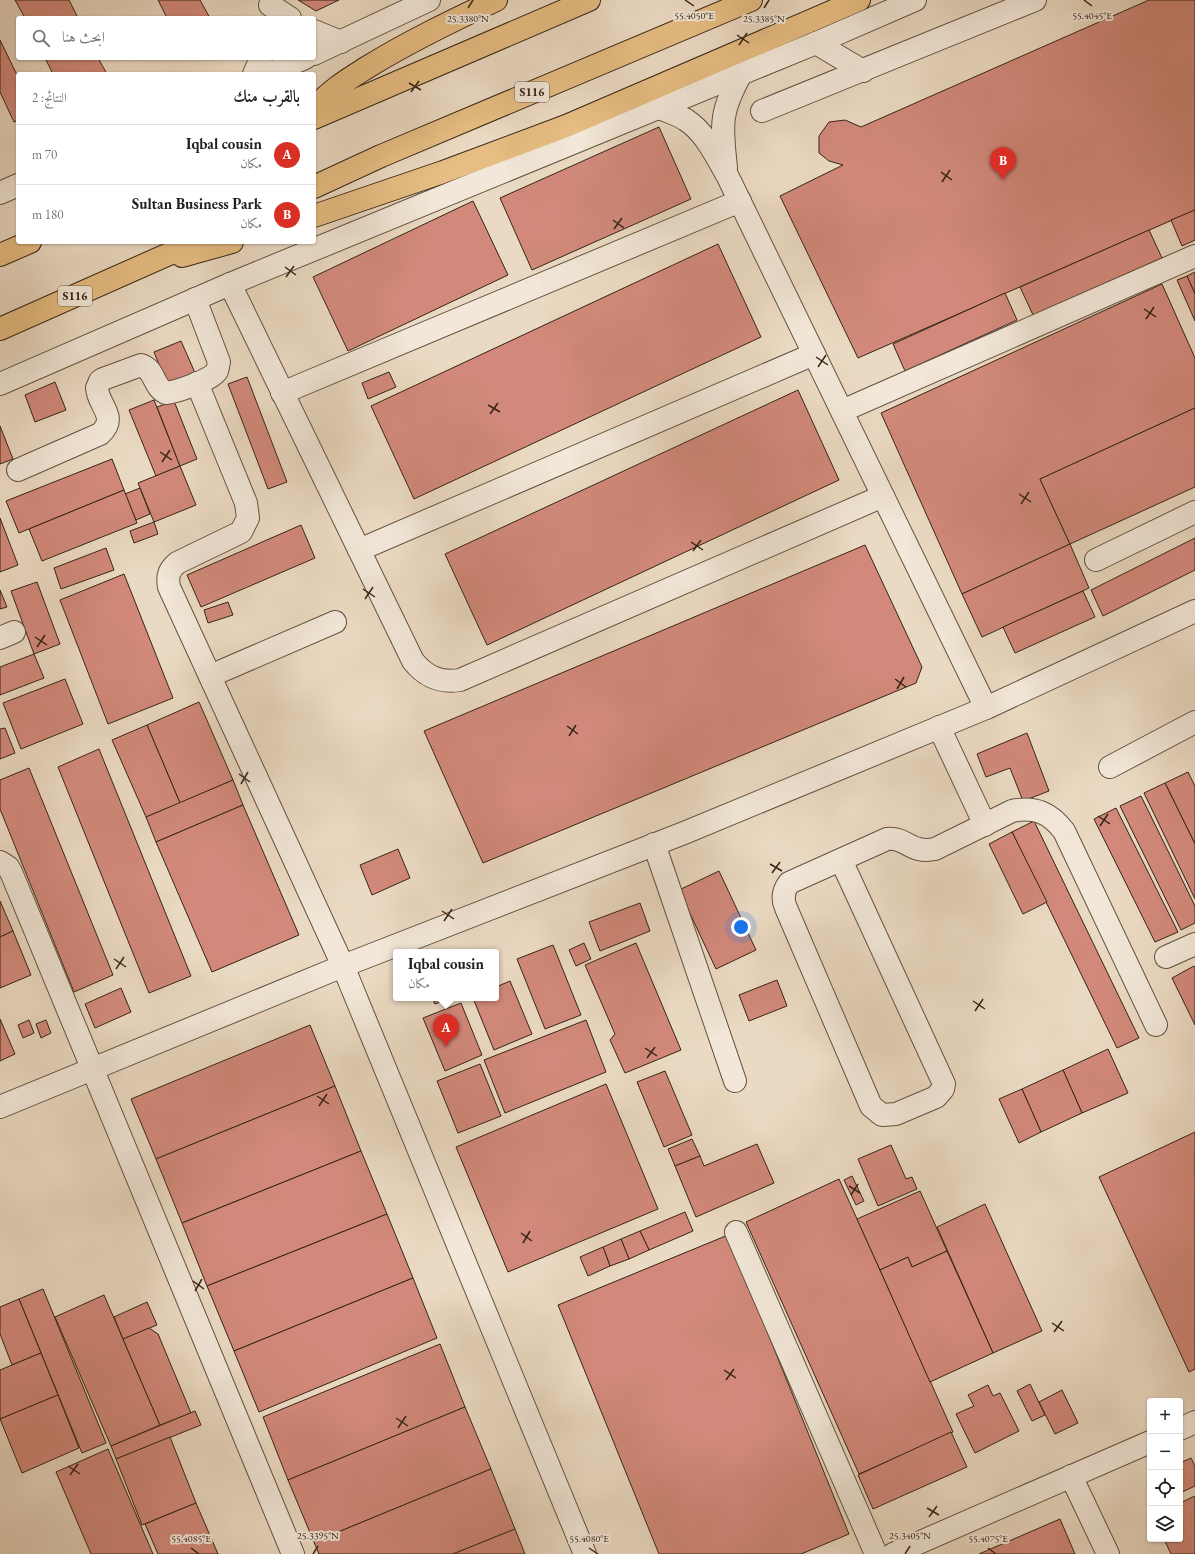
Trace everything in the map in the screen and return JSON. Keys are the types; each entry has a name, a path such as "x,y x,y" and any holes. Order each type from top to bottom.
{"highway":[{"path":"316,106 340,84 386,55 496,0"},
{"path":"316,117 589,0"},
{"name":"S116","path":"316,186 381,156 751,0"},
{"path":"316,215 443,172 566,126 859,0"},
{"path":"0,255 25,244"},
{"name":"S116","path":"0,329 192,244"},
{"path":"149,264 224,244"}],"street":[{"path":"316,53 429,0"},
{"path":"0,384 230,284 742,72 816,43 915,0"},
{"path":"762,111 1035,0"},
{"path":"269,8 286,16"},
{"path":"316,32 341,42"},
{"path":"816,43 862,70"},
{"path":"255,72 260,60"},
{"path":"274,72 300,60"},
{"path":"727,174 723,136 724,115 729,95 742,72"},
{"path":"657,107 685,119 695,127 710,146 727,174 986,708"},
{"path":"0,192 16,186"},
{"path":"282,393 740,201"},
{"path":"842,411 1195,256"},
{"path":"230,284 414,661 420,670 429,676 449,682 460,680 883,496"},
{"path":"18,470 100,434 104,430 108,424 108,418 97,388 100,381 104,379 141,365 149,369 160,391 166,393 197,383 214,375 217,371 218,362 195,300"},
{"path":"359,550 814,354"},
{"path":"197,383 248,511 246,526 241,532 177,563 168,573 169,587 344,966 585,1554"},
{"path":"1096,560 1195,512"},
{"path":"0,1107 344,966 654,844 986,708 1195,611"},
{"path":"210,676 335,622"},
{"path":"1110,767 1195,722"},
{"path":"939,727 985,825"},
{"path":"842,860 944,1084 943,1089 936,1097 896,1114 882,1114 871,1106 784,902 785,888 789,883 842,860 892,839 903,841 916,849 926,851 935,849 1012,811 1024,808 1035,809 1046,813 1056,821 1064,831 1156,1025"},
{"path":"654,844 735,1081"},
{"path":"0,862 8,867 11,872 293,1554"},
{"path":"1166,957 1195,944"},
{"path":"736,1232 876,1554"},
{"path":"1183,1428 1195,1422"},
{"path":"894,1554 1147,1443"},
{"path":"1071,1476 1108,1554"}],"building":[{"path":"15,0 69,0 77,16 24,16"},
{"path":"158,0 200,0 209,16 166,16"},
{"path":"298,0 339,0 316,11"},
{"path":"1149,0 1195,0 1195,210 858,358 780,196 843,165 829,161 819,153 819,136 829,122 845,120 861,127"},
{"path":"0,40 16,73 16,121 14,122 0,92"},
{"path":"46,60 99,60 106,72 52,72"},
{"path":"659,127 691,199 532,270 500,198"},
{"path":"473,201 508,275 348,351 313,277"},
{"path":"1195,210 1195,240 1182,246 1171,220"},
{"path":"1149,230 1162,258 1033,315 1020,287"},
{"path":"718,244 761,337 414,499 371,406"},
{"path":"1195,272 1195,294 1187,276"},
{"path":"1187,276 1195,294 1195,321 1177,280"},
{"path":"1162,284 1195,358 1195,408 1040,479 1070,544 962,594 881,413"},
{"path":"1005,293 1017,320 905,371 893,344"},
{"path":"181,341 196,375 168,387 154,352"},
{"path":"389,372 396,387 368,399 362,383"},
{"path":"247,377 287,482 268,489 228,384"},
{"path":"55,382 66,410 35,422 25,395"},
{"path":"798,390 839,480 487,645 445,554"},
{"path":"154,400 180,466 156,476 129,410"},
{"path":"174,401 197,459 180,466 157,407"},
{"path":"1195,408 1195,487 1070,544 1040,479"},
{"path":"0,426 13,459 0,464"},
{"path":"112,459 124,490 19,533 6,501"},
{"path":"180,466 196,505 154,522 138,483"},
{"path":"140,488 150,514 136,520 125,494"},
{"path":"124,490 137,523 42,561 29,529"},
{"path":"0,518 18,565 0,572"},
{"path":"154,522 158,534 134,543 130,531"},
{"path":"301,525 315,558 201,607 187,575"},
{"path":"1195,538 1195,570 1103,616 1091,590"},
{"path":"1070,544 1089,588 982,637 962,594"},
{"path":"865,545 922,667 916,683 483,863 424,731"},
{"path":"106,548 114,570 61,589 54,568"},
{"path":"124,574 173,698 108,724 60,600"},
{"path":"37,582 60,644 34,654 11,591"},
{"path":"0,590 7,607 0,609"},
{"path":"1083,591 1095,617 1015,653 1003,627"},
{"path":"228,602 233,615 208,623 204,610"},
{"path":"34,654 44,678 0,695 0,667"},
{"path":"65,679 83,724 21,749 3,703"},
{"path":"199,702 233,780 180,803 147,725"},
{"path":"147,725 180,803 146,817 112,740"},
{"path":"5,728 15,753 0,759 0,729"},
{"path":"1027,733 1049,791 1023,801 1010,768 986,777 977,754"},
{"path":"99,749 191,976 149,993 58,767"},
{"path":"29,768 113,975 74,992 0,809 0,780"},
{"path":"1188,772 1195,786 1195,844 1165,783"},
{"path":"233,780 243,805 156,842 146,817"},
{"path":"1165,783 1195,844 1195,899 1144,793"},
{"path":"1141,796 1195,906 1195,923 1181,930 1120,806"},
{"path":"243,805 299,935 212,972 156,842"},
{"path":"1116,808 1178,932 1155,942 1094,819"},
{"path":"1034,821 1139,1038 1117,1048 1012,832"},
{"path":"1012,832 1047,902 1023,914 989,844"},
{"path":"398,849 410,878 372,895 360,865"},
{"path":"719,871 756,950 716,969 679,890"},
{"path":"0,901 13,931 0,937"},
{"path":"640,903 650,931 600,951 589,922"},
{"path":"13,931 31,975 0,988 0,937"},
{"path":"584,943 591,959 576,966 569,950"},
{"path":"636,943 681,1050 625,1073 610,1040 615,1034 585,965"},
{"path":"553,945 581,1015 545,1029 517,959"},
{"path":"1194,966 1195,968 1195,1025 1172,978"},
{"path":"777,980 787,1006 749,1021 739,995"},
{"path":"510,981 532,1034 494,1050 474,1001 499,1001 499,986"},
{"path":"121,988 131,1012 95,1028 85,1004"},
{"path":"434,1001 442,1001 435,1004"},
{"path":"461,1003 482,1055 445,1071 423,1018"},
{"path":"0,1019 15,1054 0,1061"},
{"path":"29,1020 34,1033 23,1038 18,1025"},
{"path":"46,1020 51,1033 41,1038 36,1024"},
{"path":"586,1020 606,1072 505,1113 484,1060"},
{"path":"310,1025 335,1086 156,1159 131,1099"},
{"path":"1108,1049 1128,1093 1082,1113 1063,1070"},
{"path":"480,1064 501,1116 458,1133 437,1081"},
{"path":"1063,1070 1082,1113 1041,1132 1022,1089"},
{"path":"665,1071 692,1135 664,1147 637,1082"},
{"path":"606,1084 658,1209 508,1272 456,1147"},
{"path":"335,1086 361,1151 182,1223 156,1159"},
{"path":"1022,1089 1041,1132 1019,1143 999,1099"},
{"path":"1195,1132 1195,1369 1189,1372 1099,1177"},
{"path":"692,1139 700,1156 675,1166 668,1149"},
{"path":"757,1144 774,1183 696,1217 675,1166 700,1156 704,1166"},
{"path":"891,1145 906,1179 912,1177 917,1189 878,1206 858,1159"},
{"path":"361,1151 387,1214 207,1286 182,1223"},
{"path":"852,1176 864,1201 856,1205 844,1180"},
{"path":"839,1179 953,1432 859,1474 746,1222"},
{"path":"920,1191 947,1251 912,1267 908,1257 880,1270 857,1219"},
{"path":"985,1204 1042,1331 993,1353 937,1227"},
{"path":"685,1212 693,1231 649,1250 640,1231"},
{"path":"387,1214 413,1278 234,1351 207,1286"},
{"path":"640,1231 649,1250 629,1259 621,1239"},
{"path":"728,1235 849,1534 801,1554 659,1554 558,1305"},
{"path":"621,1239 629,1259 610,1266 603,1247"},
{"path":"603,1247 610,1266 588,1276 580,1257"},
{"path":"947,1251 993,1353 930,1382 880,1270 908,1257 912,1267"},
{"path":"413,1278 437,1338 259,1412 234,1351"},
{"path":"43,1289 106,1443 82,1453 19,1299"},
{"path":"104,1295 160,1425 111,1446 55,1317"},
{"path":"19,1299 41,1353 12,1365 0,1334 0,1307"},
{"path":"147,1302 157,1325 123,1339 114,1317"},
{"path":"149,1328 158,1334 191,1413 160,1425 123,1339"},
{"path":"440,1344 465,1407 288,1480 263,1417"},
{"path":"41,1353 58,1395 0,1419 0,1370"},
{"path":"1030,1384 1045,1415 1032,1421 1017,1391"},
{"path":"988,1385 993,1396 1000,1393 1019,1431 975,1453 956,1414 974,1406 968,1395"},
{"path":"1062,1390 1078,1423 1055,1434 1039,1402"},
{"path":"58,1395 79,1448 22,1473 0,1419"},
{"path":"465,1407 491,1469 314,1542 288,1480"},
{"path":"195,1411 201,1425 116,1459 111,1446"},
{"path":"951,1432 967,1467 873,1509 858,1475"},
{"path":"170,1437 196,1503 142,1525 116,1459"},
{"path":"108,1449 153,1554 91,1554 56,1472"},
{"path":"1191,1458 1195,1466 1195,1486 1183,1492 1183,1470 1183,1462"},
{"path":"491,1469 515,1529 453,1554 319,1554 314,1542"},
{"path":"1195,1496 1195,1554 1171,1554 1165,1542 1183,1542 1183,1502"},
{"path":"196,1503 218,1554 158,1554 145,1524"},
{"path":"1060,1519 1075,1554 979,1554"},
{"path":"515,1529 525,1554 453,1554"}],"place":[{"name":"Sultan Business Park","path":"1003,180"},
{"name":"Iqbal cousin","path":"446,1047"}]}
